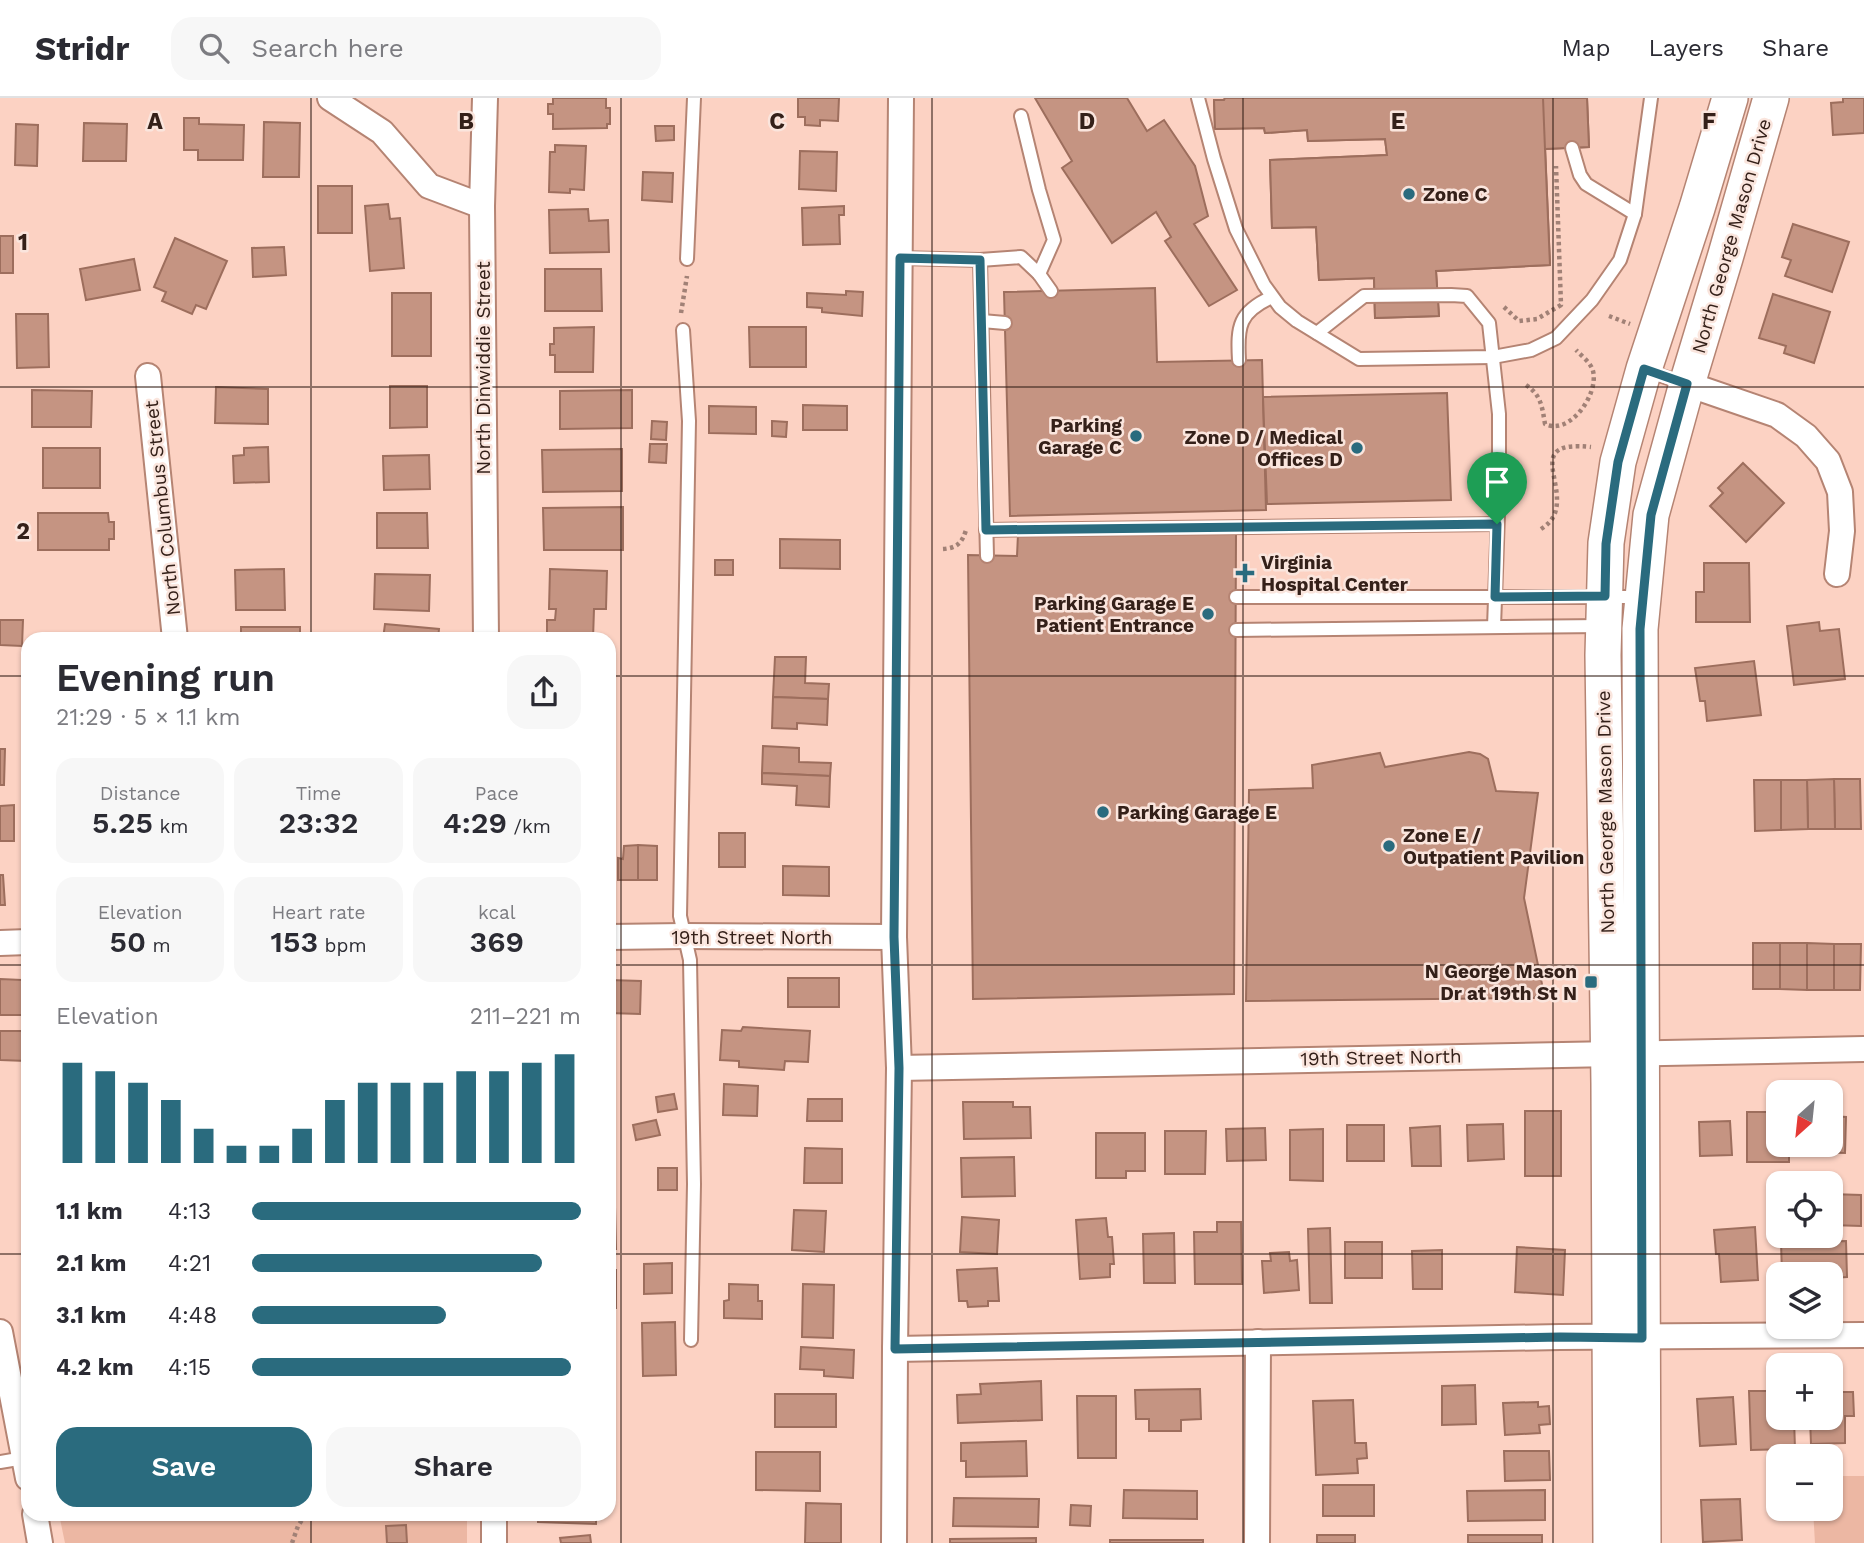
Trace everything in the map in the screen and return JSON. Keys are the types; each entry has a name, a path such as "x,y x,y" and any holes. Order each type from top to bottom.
{"main road":[{"name":"North George Mason Drive","path":"1623,616 1606,544 1618,462 1644,369 1730,98"},
{"name":"North George Mason Drive","path":"1611,1543 1626,1338 1625,1052 1603,655 1623,616 1687,384 1771,98"},
{"name":"North George Mason Drive","path":"1626,1338 1643,1543"}],"street":[{"path":"330,98 382,132 429,186 482,206"},
{"name":"North Dinwiddie Street","path":"485,98 482,206 486,632"},
{"path":"894,1543 899,1068 894,937 901,98"},
{"name":"North Columbus Street","path":"148,376 174,632"},
{"path":"1687,384 1777,415 1806,436 1828,461 1840,492 1842,531 1837,574"},
{"name":"19th Street North","path":"616,937 894,937"},
{"path":"0,943 21,942"},
{"name":"19th Street North","path":"899,1068 1864,1049"},
{"path":"0,1332 17,1466"},
{"path":"895,1349 1864,1335"},
{"path":"1257,1543 1258,1342"},
{"path":"36,1521 40,1543"},
{"path":"494,1521 494,1543"}],"lane":[{"path":"687,259 694,98"},
{"path":"1198,98 1236,229 1272,297 1297,321 1359,359 1493,357 1531,350 1556,338 1592,300 1620,260 1635,214 1651,98"},
{"path":"1021,116 1054,240 1039,274"},
{"path":"1572,148 1580,176 1586,184 1635,214"},
{"path":"900,258 980,260 1021,257 1039,274 1051,291"},
{"path":"980,260 987,556"},
{"path":"1317,333 1364,296 1467,296 1489,323 1499,414 1494,627"},
{"path":"1239,360 1239,327 1249,310 1272,297"},
{"path":"982,321 1005,323"},
{"path":"683,330 689,421 680,916 690,960 694,1184 691,1340"},
{"path":"1644,369 1687,384"},
{"path":"986,530 1497,524"},
{"path":"1236,597 1495,597 1623,616"},
{"path":"1236,630 1494,627 1623,616"}],"path":[{"path":"1556,161 1561,305"},
{"path":"1556,174 1562,181"},
{"path":"683,330 679,323 689,264 687,259"},
{"path":"1501,304 1519,321 1537,319 1561,305 1569,296"},
{"path":"1609,316 1634,325"},
{"path":"1526,385 1536,391 1545,424 1552,427 1561,426 1570,421 1583,408 1593,385 1590,364 1576,350"},
{"path":"1593,385 1602,389"},
{"path":"1541,529 1555,514 1557,503 1552,464 1556,452 1575,445 1594,447"},
{"path":"943,549 954,548 962,541 967,522"},
{"path":"292,1543 301,1521"}],"shaded area":[{"path":"1843,1476 1864,1476 1864,1543 1815,1543 1814,1521 1843,1521"},
{"path":"60,1521 467,1521 467,1543 65,1543"}],"building":[{"path":"553,98 606,98 606,108 610,108 610,124 607,124 607,128 553,129 553,114 548,114 548,104 553,104"},
{"path":"798,98 839,98 838,121 820,120 820,126 805,125 805,117 798,117"},
{"path":"1035,98 1127,98 1147,131 1164,120 1195,166 1208,216 1194,224 1237,290 1209,306 1165,241 1171,237 1156,212 1112,243 1062,168 1072,161"},
{"name":"Zone C","path":"1543,98 1550,265 1436,271 1439,316 1375,318 1374,278 1319,280 1316,227 1272,228 1270,160 1387,155 1385,139 1308,141 1307,130 1265,133 1264,128 1215,129 1214,100"},
{"path":"1543,98 1587,98 1589,147 1545,149"},
{"name":"Zone C","path":"1587,98 1589,147 1545,149 1550,265 1436,271 1439,316 1375,318 1374,278 1319,280 1316,227 1272,228 1270,160 1387,155 1385,139 1308,141 1307,130 1265,133 1264,128 1215,129 1214,100"},
{"path":"1843,98 1864,98 1864,133 1833,135 1831,103 1843,102"},
{"path":"184,118 199,118 199,124 244,125 243,160 198,160 198,150 184,150"},
{"path":"264,122 300,123 299,177 263,177"},
{"path":"84,123 127,124 126,161 83,161"},
{"path":"16,124 38,125 37,166 15,165"},
{"path":"655,126 674,126 674,140 656,141"},
{"path":"555,145 586,146 584,190 570,189 570,193 549,192 550,152 555,152"},
{"path":"800,151 837,152 836,191 799,189"},
{"path":"643,172 673,173 672,202 642,200"},
{"path":"318,186 352,186 352,233 318,233"},
{"path":"388,204 390,219 400,218 404,268 370,271 365,206"},
{"path":"844,206 844,215 839,215 840,244 803,245 802,208"},
{"path":"588,209 589,221 608,220 609,252 550,253 549,210"},
{"path":"1793,224 1849,242 1832,292 1785,276 1791,260 1782,257"},
{"path":"0,236 13,236 13,273 0,273"},
{"path":"175,238 227,261 206,309 196,305 192,314 162,301 166,292 154,287"},
{"path":"284,247 286,275 253,277 252,248"},
{"path":"134,259 140,290 86,300 80,269"},
{"path":"545,269 601,269 602,311 545,311"},
{"name":"Parking Garage C","path":"1155,288 1157,362 1262,360 1266,510 1010,516 1004,292"},
{"path":"846,291 863,292 862,316 822,312 822,308 807,307 807,293 846,295"},
{"path":"392,293 431,293 431,356 392,356"},
{"path":"1773,294 1830,312 1814,363 1784,353 1786,346 1759,338"},
{"path":"16,314 48,314 49,367 17,368"},
{"path":"594,327 593,372 555,372 555,355 550,355 550,344 554,344 554,328"},
{"path":"749,327 806,327 806,367 750,367"},
{"path":"390,386 427,386 427,427 390,428"},
{"path":"216,387 268,389 268,424 215,423"},
{"path":"32,390 92,391 91,427 32,427"},
{"path":"632,390 632,428 560,429 560,391"},
{"name":"Zone D / Medical Offices D","path":"1447,393 1451,500 1267,504 1263,397"},
{"path":"803,405 847,406 847,430 803,430"},
{"path":"709,406 756,407 756,434 709,433"},
{"path":"652,421 667,422 666,440 651,439"},
{"path":"772,421 787,422 786,437 772,436"},
{"path":"650,444 667,444 666,463 649,462"},
{"path":"268,447 269,482 234,483 233,456 244,455 244,448"},
{"path":"43,448 100,448 100,488 43,488"},
{"path":"622,449 622,491 543,492 542,450"},
{"path":"429,455 430,489 384,490 383,456"},
{"path":"1743,463 1784,503 1746,542 1710,506 1723,493 1718,488"},
{"path":"623,507 623,550 544,550 543,508"},
{"path":"38,513 108,513 109,522 114,522 114,539 109,539 109,550 38,550"},
{"path":"377,513 427,513 428,548 377,548"},
{"name":"Parking Garage E","path":"1018,534 1236,534 1234,994 973,999 968,555 1017,556"},
{"path":"780,539 840,540 840,569 780,568"},
{"path":"715,560 733,560 733,575 715,575"},
{"path":"1704,563 1749,563 1750,622 1696,622 1696,592 1704,592"},
{"path":"284,569 285,610 236,610 235,570"},
{"path":"550,569 607,571 606,609 594,609 593,632 547,632 547,620 555,620 556,609 549,609"},
{"path":"375,574 430,575 429,611 374,609"},
{"path":"0,620 23,620 21,646 0,645"},
{"path":"1819,622 1820,631 1839,629 1845,679 1794,685 1787,626"},
{"path":"385,624 439,629 439,632 384,632"},
{"path":"241,627 300,627 300,632 241,632"},
{"path":"775,657 806,657 805,683 829,684 828,699 773,697"},
{"path":"1754,661 1761,715 1707,721 1705,701 1700,701 1695,668"},
{"path":"773,697 828,699 827,725 797,723 797,729 772,728"},
{"path":"763,746 799,748 799,762 831,763 830,776 762,773"},
{"path":"0,749 5,749 4,785 0,785"},
{"name":"Zone E / Outpatient Pavilion","path":"1469,752 1488,759 1496,791 1538,793 1524,898 1543,989 1534,998 1246,1001 1249,790 1313,788 1312,765 1380,753 1385,767"},
{"path":"762,773 830,776 829,807 796,805 797,786 762,784"},
{"path":"1834,779 1860,779 1861,829 1835,829"},
{"path":"1834,779 1835,829 1808,829 1807,780"},
{"path":"1754,780 1781,780 1781,830 1755,831"},
{"path":"1781,780 1807,780 1808,829 1781,830"},
{"path":"14,805 14,841 0,841 0,806"},
{"path":"719,833 745,833 745,867 719,867"},
{"path":"638,845 638,880 618,880 618,858 623,859 624,846"},
{"path":"638,845 657,846 657,880 638,880"},
{"path":"783,866 829,867 829,896 783,895"},
{"path":"0,875 3,875 5,905 0,905"},
{"path":"1753,943 1780,943 1780,989 1753,989"},
{"path":"1780,943 1807,943 1807,990 1780,989"},
{"path":"1807,943 1834,944 1834,990 1807,990"},
{"path":"1834,944 1861,944 1860,990 1834,990"},
{"path":"788,978 839,978 839,1007 788,1007"},
{"path":"0,979 21,980 21,1015 0,1015"},
{"path":"616,980 641,981 640,1014 616,1013"},
{"path":"743,1027 810,1031 808,1062 785,1061 784,1070 739,1067 739,1061 720,1060 722,1030 741,1031"},
{"path":"0,1031 21,1031 21,1061 0,1060"},
{"path":"724,1084 758,1086 757,1116 723,1115"},
{"path":"674,1094 677,1109 658,1112 656,1097"},
{"path":"808,1099 842,1099 842,1121 807,1121"},
{"path":"963,1102 1013,1102 1013,1107 1030,1107 1031,1138 964,1139"},
{"path":"1525,1111 1561,1111 1561,1176 1525,1176"},
{"path":"1747,1112 1766,1112 1766,1157 1789,1157 1789,1162 1747,1162"},
{"path":"1843,1117 1846,1117 1843,1153"},
{"path":"656,1120 660,1135 636,1140 633,1125"},
{"path":"1730,1121 1732,1155 1700,1156 1699,1122"},
{"path":"1503,1124 1504,1159 1468,1161 1467,1125"},
{"path":"1347,1125 1384,1125 1384,1161 1347,1161"},
{"path":"1440,1126 1441,1166 1412,1166 1410,1128"},
{"path":"1265,1128 1266,1160 1227,1161 1226,1129"},
{"path":"1323,1129 1323,1181 1290,1180 1290,1130"},
{"path":"1165,1131 1206,1131 1205,1174 1165,1174"},
{"path":"1096,1133 1145,1133 1145,1171 1126,1171 1126,1178 1096,1178"},
{"path":"805,1148 842,1149 842,1183 804,1183"},
{"path":"1014,1157 1015,1196 962,1197 961,1158"},
{"path":"658,1168 677,1168 677,1190 658,1190"},
{"path":"1843,1194 1861,1195 1861,1226 1843,1225"},
{"path":"794,1210 826,1211 824,1252 792,1250"},
{"path":"962,1217 999,1220 997,1254 960,1252"},
{"path":"1106,1218 1108,1237 1112,1237 1114,1264 1110,1264 1110,1277 1080,1279 1076,1220"},
{"path":"1217,1222 1241,1222 1242,1284 1195,1284 1194,1232 1217,1232"},
{"path":"1755,1227 1758,1280 1721,1282 1714,1230"},
{"path":"1330,1228 1332,1303 1310,1303 1308,1229"},
{"path":"1174,1233 1175,1283 1144,1283 1143,1234"},
{"path":"1843,1241 1846,1241 1847,1277 1843,1277 1843,1262 1782,1262 1781,1248 1843,1248"},
{"path":"1345,1242 1382,1242 1382,1278 1345,1278"},
{"path":"1517,1247 1565,1250 1563,1295 1515,1292"},
{"path":"1442,1250 1442,1289 1413,1289 1412,1251"},
{"path":"1289,1252 1290,1261 1297,1260 1299,1290 1264,1293 1262,1261 1271,1261 1270,1253"},
{"path":"672,1263 672,1293 644,1294 644,1264"},
{"path":"997,1268 999,1301 988,1301 988,1306 968,1307 967,1301 959,1301 957,1270"},
{"path":"729,1284 758,1285 758,1301 762,1301 762,1319 724,1318 724,1301 729,1300"},
{"path":"803,1284 834,1285 833,1338 802,1337"},
{"path":"675,1322 676,1375 643,1376 642,1323"},
{"path":"801,1347 854,1350 853,1378 824,1376 824,1370 800,1369"},
{"path":"1041,1381 1042,1420 958,1423 957,1395 981,1394 980,1384"},
{"path":"1475,1385 1476,1424 1442,1425 1442,1386"},
{"path":"1200,1389 1201,1419 1181,1420 1181,1431 1149,1431 1149,1419 1136,1419 1135,1390"},
{"path":"1749,1391 1766,1391 1766,1430 1794,1430 1795,1444 1766,1444 1766,1450 1751,1450"},
{"path":"1843,1392 1853,1392 1854,1416 1845,1416 1845,1443 1811,1444 1810,1430 1843,1430"},
{"path":"775,1394 836,1394 836,1427 775,1427"},
{"path":"1077,1396 1116,1396 1116,1458 1078,1458"},
{"path":"1733,1397 1736,1444 1700,1446 1697,1399"},
{"path":"1353,1400 1355,1443 1366,1443 1367,1458 1357,1459 1358,1473 1316,1475 1313,1401"},
{"path":"1538,1402 1538,1407 1549,1406 1550,1424 1539,1425 1540,1433 1505,1435 1503,1403"},
{"path":"1026,1441 1027,1476 966,1477 966,1461 961,1461 961,1443"},
{"path":"1504,1451 1549,1451 1550,1480 1505,1481"},
{"path":"756,1452 820,1452 820,1491 756,1490"},
{"path":"1323,1485 1374,1485 1374,1516 1323,1516"},
{"path":"1124,1490 1197,1491 1197,1519 1123,1518"},
{"path":"1545,1490 1545,1520 1468,1521 1467,1491"},
{"path":"954,1498 1039,1499 1038,1527 953,1526"},
{"path":"1740,1499 1742,1540 1703,1542 1701,1500"},
{"path":"806,1503 841,1504 841,1543 805,1543"},
{"path":"1071,1505 1091,1506 1090,1526 1070,1525"},
{"path":"596,1521 596,1524 538,1522"},
{"path":"406,1525 407,1543 387,1543 386,1526"},
{"path":"590,1535 591,1543 561,1543 560,1538"},
{"path":"1317,1535 1355,1535 1355,1543 1317,1543"},
{"path":"1468,1535 1542,1535 1542,1543 1468,1543"},
{"path":"1036,1538 1036,1543 950,1543 950,1539"},
{"path":"1110,1540 1203,1540 1203,1543 1110,1543"}],"place":[{"name":"Zone C","path":"1409,194"},
{"name":"Parking Garage C","path":"1136,436"},
{"name":"Zone D / Medical Offices D","path":"1357,448"},
{"name":"Virginia Hospital Center","path":"1245,573"},
{"name":"Parking Garage E Patient Entrance","path":"1208,614"},
{"name":"Parking Garage E","path":"1103,812"},
{"name":"Zone E / Outpatient Pavilion","path":"1389,846"},
{"name":"N George Mason Dr at 19th St N","path":"1591,982"}],"route":[{"path":"900,258 980,260 986,530 1497,524 1495,597 1605,596 1606,544 1618,462 1644,369 1687,384 1651,515 1640,629 1642,1338 1560,1337 895,1349 899,1068 894,937 900,258"}]}
